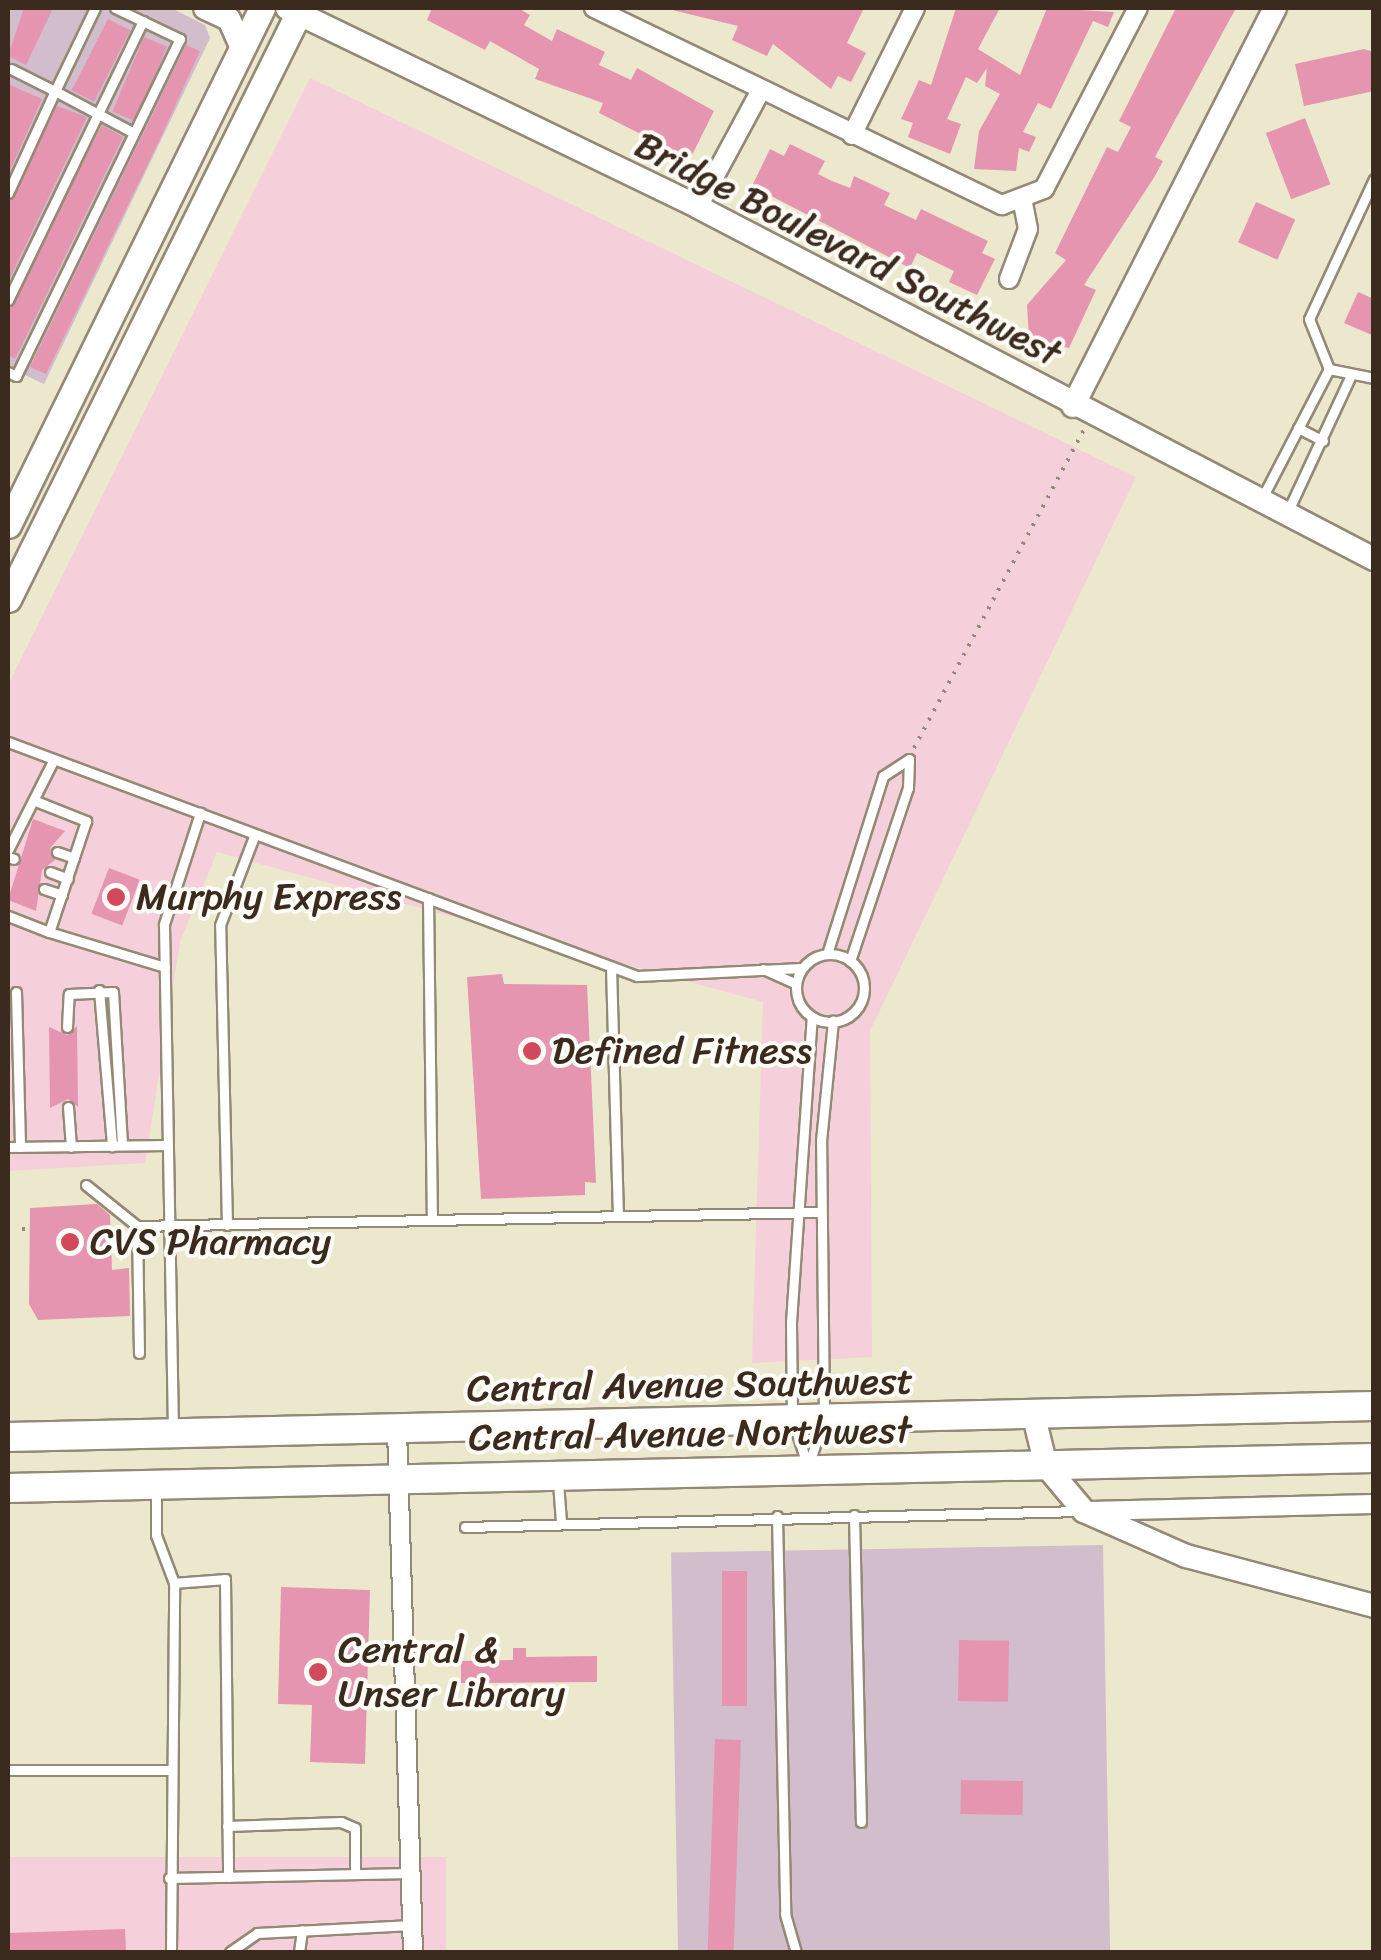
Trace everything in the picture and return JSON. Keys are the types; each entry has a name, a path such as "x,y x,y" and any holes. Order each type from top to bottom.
{"main road":[{"path":"10,513 262,8"},
{"path":"8,599 295,9"},
{"name":"Central Avenue Southwest","path":"8,1437 824,1417 1034,1417 1374,1406"},
{"name":"Central Avenue Northwest","path":"8,1488 808,1466 1046,1466 1374,1458"}],"street":[{"path":"205,8 229,19 242,46"},
{"path":"594,8 982,202 1023,203 1060,166 1138,8"},
{"path":"852,135 915,8"},
{"path":"1082,411 1275,8"},
{"name":"Bridge Boulevard Southwest","path":"295,9 698,207 1082,411 1374,559"},
{"path":"698,207 760,92"},
{"path":"1008,279 1028,228 1023,203"},
{"path":"1034,1417 1046,1466 1084,1511 1186,1556 1374,1606"},
{"path":"397,1430 413,1952"},
{"path":"1084,1511 1374,1504"}],"lane":[{"path":"8,194 95,8"},
{"path":"8,372 16,376 180,39 115,8"},
{"path":"8,300 143,21"},
{"path":"9,71 134,133"},
{"path":"1260,502 1329,370 1309,319 1374,179"},
{"path":"1329,370 1350,377 1374,378"},
{"path":"1286,515 1350,377"},
{"path":"1298,428 1323,441"},
{"path":"8,742 658,982 755,967 802,968 827,954 882,776 908,759"},
{"path":"850,960 908,788 908,759"},
{"path":"38,802 53,761"},
{"path":"10,855 23,808 38,802 86,821 48,932"},
{"path":"173,1434 164,924 200,813"},
{"path":"227,1225 220,925 255,834"},
{"path":"58,852 74,858"},
{"path":"50,872 68,878"},
{"path":"44,889 62,895"},
{"path":"428,898 432,1220"},
{"path":"8,916 165,967"},
{"path":"812,1017 833,1021 860,1002 862,980 850,960 827,954"},
{"path":"612,967 618,1216"},
{"path":"755,967 796,984 812,1017 795,1213 792,1418 808,1466"},
{"path":"796,984 802,968"},
{"path":"16,992 20,1147"},
{"path":"66,1027 69,994 113,992 119,1008 117,1146"},
{"path":"808,1466 824,1417 820,1212 833,1021"},
{"path":"68,1107 71,1146"},
{"path":"8,1147 168,1146"},
{"path":"86,1185 137,1226 820,1212"},
{"path":"137,1226 139,1353"},
{"path":"558,1474 561,1522"},
{"path":"156,1486 156,1535 174,1583 171,1952"},
{"path":"464,1527 1084,1511"},
{"path":"854,1515 861,1822"},
{"path":"777,1516 792,1950"},
{"path":"174,1583 225,1579 228,1877"},
{"path":"8,1770 171,1770"},
{"path":"227,1826 342,1822 354,1828 355,1874"},
{"path":"169,1878 410,1873"},
{"path":"230,1952 257,1934 412,1925"},
{"path":"299,1952 302,1930"}],"path":[{"path":"908,759 1082,411"}],"shaded area":[{"path":"8,8 171,8 205,25 210,38 44,384 8,367"},
{"path":"310,78 1136,477 870,1031 872,1357 752,1363 763,1002 217,852 180,942 145,1163 8,1171 8,685"},
{"path":"1103,1545 1110,1952 678,1952 671,1553"},
{"path":"8,1857 446,1857 446,1952 8,1952"}],"building":[{"path":"24,8 53,8 26,65 8,56"},
{"path":"432,8 518,8 530,15 524,25 552,41 557,29 605,52 599,65 631,80 637,68 714,111 690,159 599,113 603,103 535,79 539,69 490,41 485,50 427,20"},
{"path":"664,8 864,8 847,43 866,53 851,82 838,76 831,89 773,44 767,56 732,40 738,26"},
{"path":"956,8 1000,8 978,49 1020,75 1047,8 1114,12 1108,27 1093,21 1051,109 1038,103 1023,132 1036,137 1029,152 1019,148 1016,171 974,169 979,131 1000,94 985,86 987,68 977,83 966,77 947,119 961,124 950,154 908,137 913,123 901,119 919,80 931,85"},
{"path":"1176,8 1236,8 1155,157 1163,161 1155,176 1084,285 1096,290 1069,348 1029,338 1027,305 1066,260 1055,253 1107,147 1118,152 1131,127 1119,121"},
{"path":"108,19 130,30 94,102 72,90"},
{"path":"144,37 167,47 135,121 112,112"},
{"path":"186,45 200,51 160,139 46,374 30,367"},
{"path":"1364,49 1374,52 1374,91 1304,106 1295,64"},
{"path":"8,84 42,99 8,175"},
{"path":"57,106 87,117 8,282 8,201"},
{"path":"1305,118 1330,184 1291,199 1266,133"},
{"path":"102,125 123,137 15,359 8,355 8,308"},
{"path":"790,144 825,161 818,174 832,181 850,188 854,176 890,193 884,205 916,220 921,209 988,241 982,253 995,259 977,295 949,282 954,271 917,253 910,268 752,186 770,149 784,156"},
{"path":"1256,202 1295,219 1277,260 1238,242"},
{"path":"1358,292 1374,299 1374,336 1344,323"},
{"name":"Murphy Express","path":"33,819 65,831 50,848 55,860 42,870 36,911 8,900"},
{"name":"Murphy Express","path":"109,868 140,880 122,926 91,914"},
{"name":"Defined Fitness","path":"502,974 504,984 587,985 596,1183 585,1182 585,1195 481,1199 467,977"},
{"path":"77,1026 78,1107 68,1099 50,1108 49,1027 67,1035"},
{"name":"CVS Pharmacy","path":"97,1204 110,1215 112,1270 129,1268 130,1316 38,1320 29,1304 30,1208"},
{"path":"722,1571 747,1571 747,1706 722,1706"},
{"path":"281,1587 370,1590 365,1764 310,1762 312,1705 278,1704"},
{"path":"959,1640 1009,1641 1008,1702 958,1701"},
{"path":"513,1648 526,1648 526,1657 597,1656 597,1682 461,1683 461,1661 513,1660"},
{"path":"715,1739 741,1740 734,1952 708,1952"},
{"path":"961,1780 1023,1781 1022,1815 960,1814"},
{"path":"125,1929 126,1952 8,1952 8,1933"}],"place":[{"name":"Murphy Express","path":"116,897"},
{"name":"Defined Fitness","path":"532,1051"},
{"name":"CVS Pharmacy","path":"70,1242"},
{"name":"Central & Unser Library","path":"318,1672"}]}
